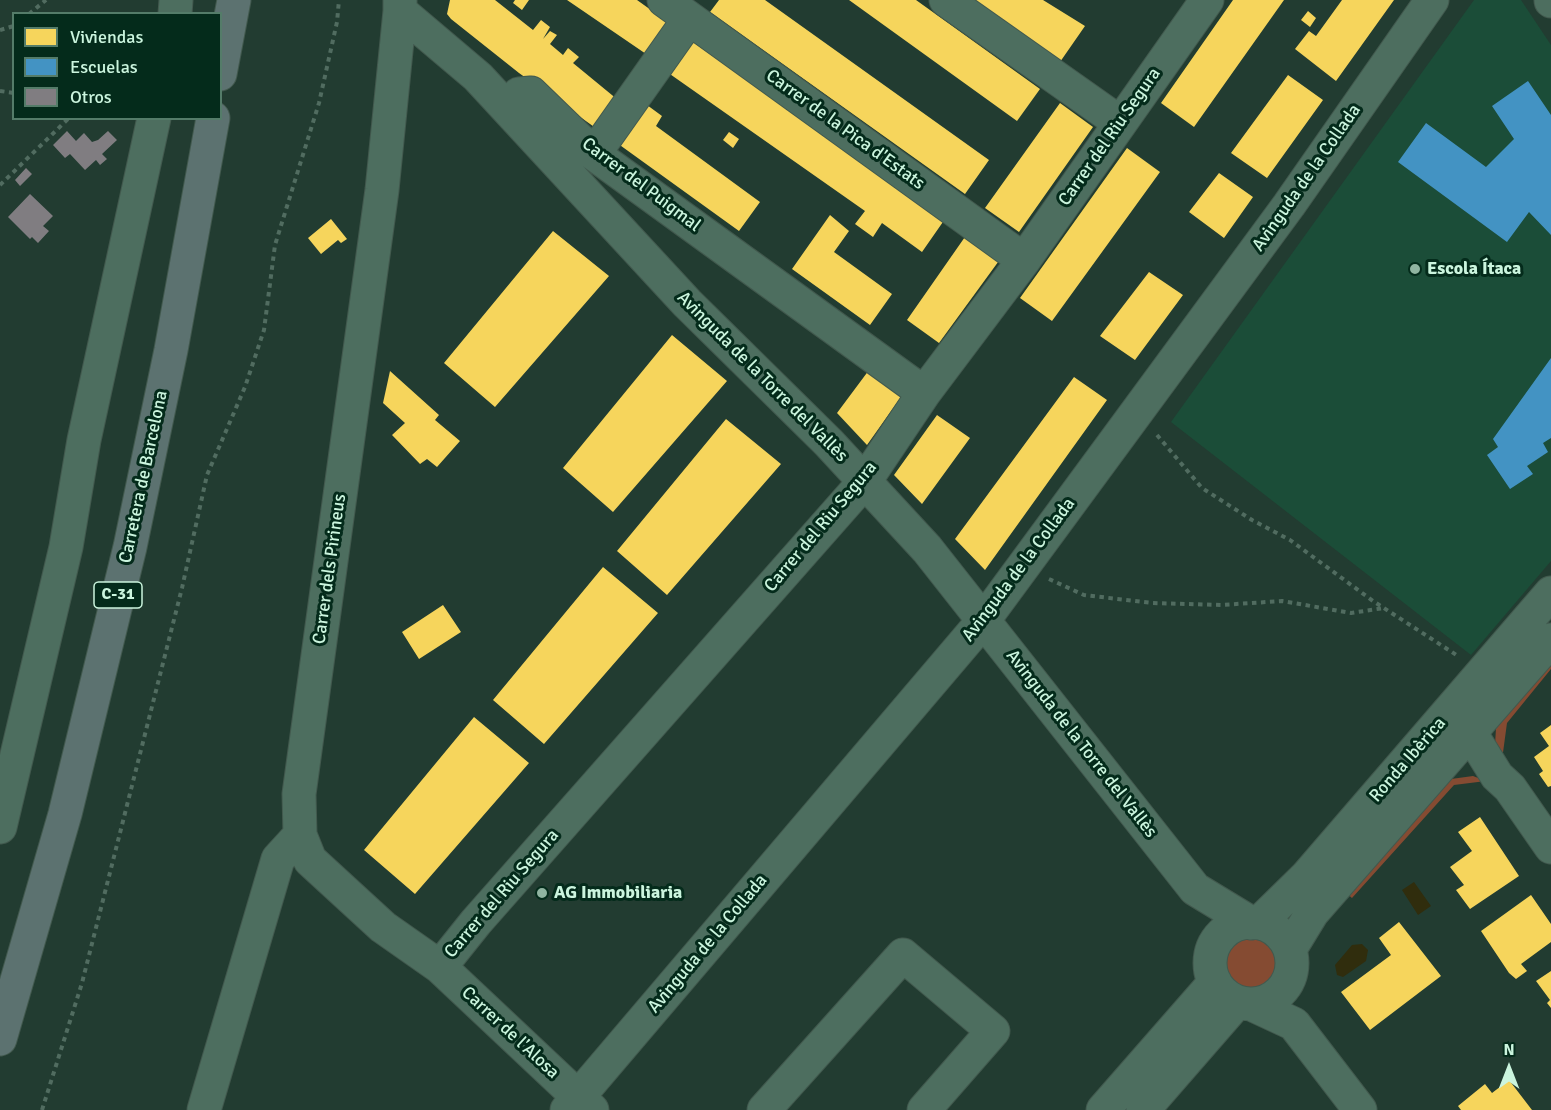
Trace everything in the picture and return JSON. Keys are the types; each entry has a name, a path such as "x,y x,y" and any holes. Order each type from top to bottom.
{"highway":[{"path":"222,63 234,0"},
{"name":"Carretera de Barcelona","path":"0,1039 64,814 130,547 171,350 213,120"}],"street":[{"name":"Carrer de la Pica d'Estats","path":"664,0 1024,260"},
{"path":"946,0 1119,122"},
{"name":"Carrer del Riu Segura","path":"440,967 476,922 865,481 924,393 1024,260 1207,0"},
{"name":"Avinguda de la Collada","path":"579,1106 983,621 1289,205 1432,0"},
{"name":"Avinguda de la Torre del Vallès","path":"400,6 478,77 687,303 865,481 927,549 1195,889 1255,923"},
{"name":"Carrer dels Pirineus","path":"300,836 299,794 382,190 400,6"},
{"path":"594,154 680,32"},
{"name":"Carrer del Puigmal","path":"687,303 519,94 531,93 594,154 924,393"},
{"path":"0,827 66,548 84,440 154,120"},
{"name":"Ronda Ibèrica","path":"1216,942 1238,924 1255,923 1306,876 1551,593"},
{"name":"Ronda Ibèrica","path":"1286,984 1292,967 1290,949 1312,913 1551,640"},
{"path":"1471,734 1497,776 1509,788 1551,847"},
{"path":"204,1110 278,860 300,836"},
{"name":"Carrer de l'Alosa","path":"300,836 310,860 383,927 440,967 579,1106"},
{"name":"Avinguda de la Torre del Vallès","path":"1195,889 1196,899 1216,942"},
{"path":"1255,923 1278,932 1290,949"},
{"path":"1216,942 1210,962 1234,996 1294,1024"},
{"path":"764,1110 903,955 993,1030 924,1110"},
{"path":"1234,996 1265,1002 1278,994 1286,984"},
{"path":"1286,984 1294,1024 1360,1110"},
{"path":"1103,1110 1234,996"},
{"path":"1143,1110 1234,996"}],"path":[{"path":"31,12 46,0"},
{"path":"42,1110 82,983 182,588 207,476 245,387 264,330 275,245 319,103 337,22 339,0"},
{"path":"0,184 67,120"},
{"path":"1153,431 1202,488 1252,520 1290,540 1384,608 1461,658"},
{"path":"1046,578 1084,596 1152,603 1221,605 1282,601 1351,613 1384,608"}],"shaded area":[{"name":"Escola Ítaca","path":"1474,0 1521,0 1551,45 1551,561 1471,655 1171,422"},
{"path":"1551,659 1551,669 1507,723 1502,760 1495,745 1496,728 1504,714"},
{"path":"1473,776 1486,781 1454,785 1352,898 1346,893 1436,791 1451,779"},
{"path":"1414,882 1431,906 1418,915 1402,890"},
{"path":"1253,934 1269,940 1279,956 1279,975 1270,986 1253,992 1236,988 1224,974 1220,958 1232,940"},
{"path":"1362,944 1368,950 1366,961 1343,977 1337,975 1335,965 1352,945"}],"building: Viviendas":[{"path":"450,0 495,0 533,30 541,20 550,27 543,39 550,31 557,35 550,44 563,55 568,48 579,57 573,63 618,100 597,129 519,73 451,19 447,14"},
{"path":"515,0 529,0 522,10 513,3"},
{"path":"567,0 637,0 672,25 649,56"},
{"path":"719,0 765,0 989,160 965,194 710,12"},
{"path":"849,0 916,0 1040,89 1017,121"},
{"path":"972,0 1043,0 1085,26 1060,62"},
{"path":"1233,0 1284,0 1194,127 1161,103"},
{"path":"1342,0 1394,0 1336,81 1295,49 1309,31 1316,36"},
{"path":"1308,11 1316,18 1310,27 1301,20"},
{"path":"690,40 945,219 922,252 882,223 873,237 855,224 865,211 667,72"},
{"path":"1288,75 1323,100 1267,178 1231,153"},
{"path":"1060,103 1093,127 1019,232 985,208"},
{"path":"647,105 662,116 656,126 760,202 739,231 617,143"},
{"path":"729,132 739,139 733,148 723,140"},
{"path":"1127,148 1160,172 1052,321 1020,298"},
{"path":"1219,173 1253,197 1224,238 1189,212"},
{"path":"830,215 849,231 834,252 892,294 870,325 792,269"},
{"path":"331,219 347,239 341,243 338,240 321,254 308,238"},
{"path":"553,231 609,276 495,407 444,363"},
{"path":"967,234 1001,258 939,343 907,320"},
{"path":"1149,272 1183,295 1135,360 1100,336"},
{"path":"672,335 727,381 613,512 563,468"},
{"path":"872,366 906,390 867,445 837,413"},
{"path":"390,371 439,415 435,420 460,441 437,467 427,459 420,464 392,435 405,423 383,403"},
{"path":"1074,377 1107,400 985,570 955,539"},
{"path":"937,415 970,438 922,504 894,475"},
{"path":"726,419 781,464 667,595 617,551"},
{"path":"603,567 658,613 544,744 493,700"},
{"path":"443,605 461,632 419,659 402,632"},
{"path":"474,717 529,763 415,894 364,850"},
{"path":"1551,725 1551,786 1548,787 1539,774 1543,771 1534,757 1549,746 1540,733"},
{"path":"1480,817 1519,876 1470,909 1456,890 1464,885 1450,867 1472,851 1458,832"},
{"path":"1531,895 1551,924 1551,942 1521,964 1527,971 1516,979 1509,973 1481,931"},
{"path":"1399,922 1441,976 1370,1030 1341,992 1391,955 1379,938"},
{"path":"1551,971 1551,1008 1547,1003 1550,1000 1536,981"},
{"path":"1509,1080 1532,1110 1461,1110 1458,1106 1485,1084 1492,1093"}],"building: Escuelas":[{"path":"1528,81 1551,115 1551,235 1529,212 1507,242 1398,162 1426,123 1486,167 1514,139 1492,106"},
{"path":"1551,358 1551,438 1543,443 1548,452 1527,466 1533,474 1510,489 1487,455 1498,447 1493,439"}],"building: Otros":[{"path":"67,131 76,141 84,133 92,142 108,131 117,140 102,154 107,159 100,165 96,160 85,170 70,154 65,158 53,145"},
{"path":"26,168 32,174 20,186 15,180"},
{"path":"30,194 53,216 43,226 49,231 38,243 32,237 30,239 8,217"}],"place":[{"name":"Escola Ítaca","path":"1415,269"},
{"name":"AG Immobiliaria","path":"542,893"}]}
